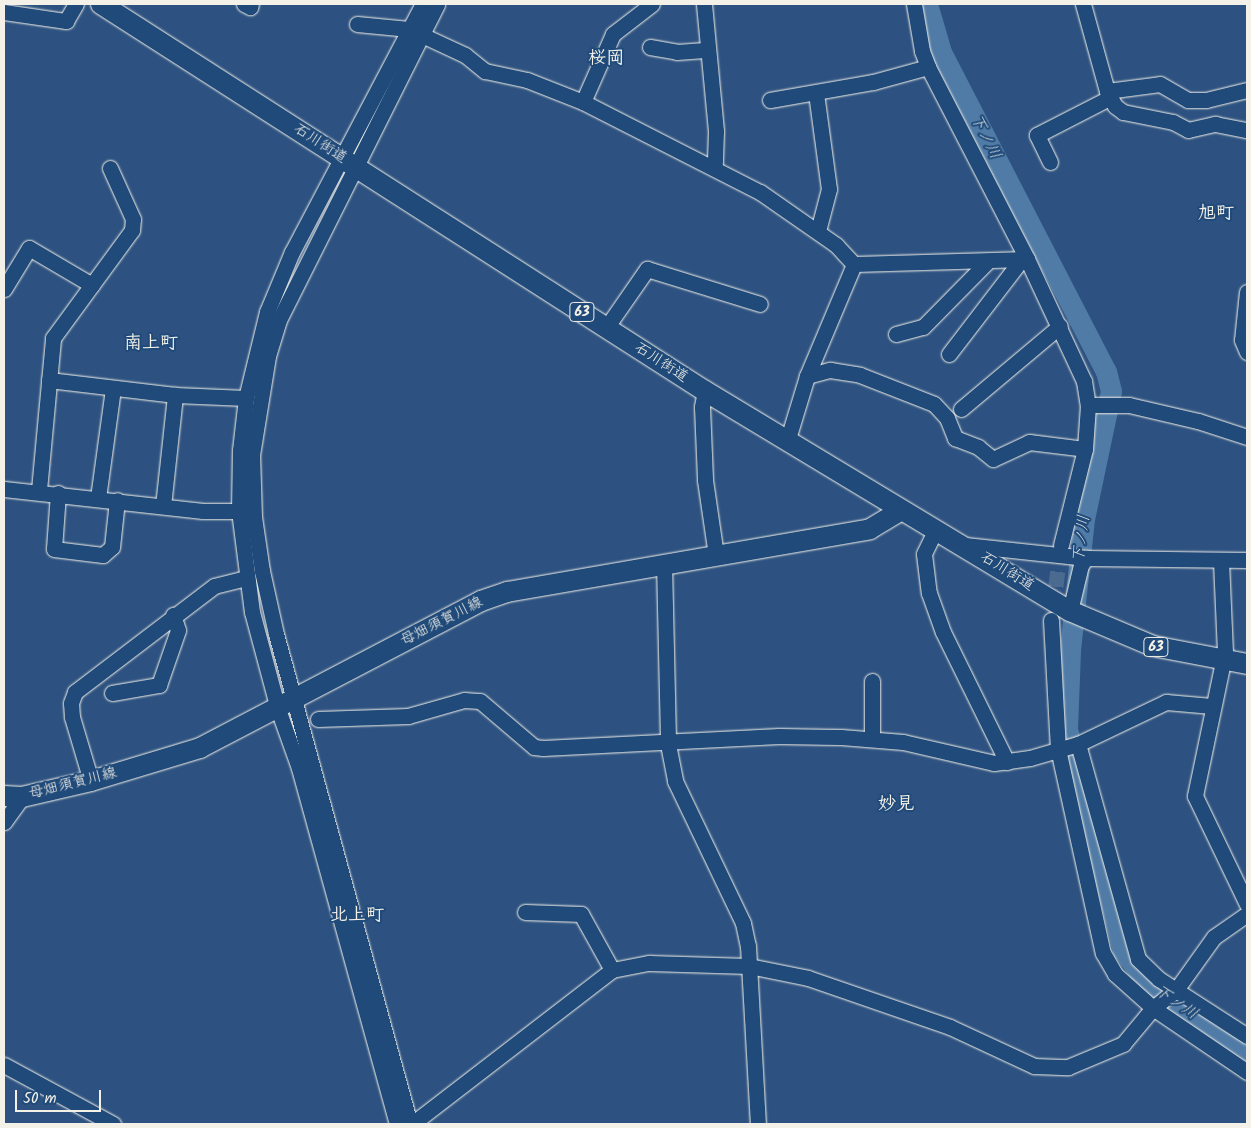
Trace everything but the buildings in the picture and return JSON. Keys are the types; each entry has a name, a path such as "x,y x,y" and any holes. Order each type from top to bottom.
{"main road":[{"name":"石川街道","path":"101,4 705,391 900,511 962,544 1070,611 1153,646 1223,661 1247,664"},
{"name":"母畑須賀川線","path":"13,797 91,781 200,748 288,704 481,601 507,592 664,563 870,529 900,511"}],"street":[{"path":"4,12 66,21 76,4"},
{"path":"415,32 423,4"},
{"path":"437,4 415,32 348,161 295,283 268,356 252,464 254,517 262,571 276,634 278,664 288,704 411,1124 612,970 649,962 749,966 808,978 875,1000 986,1042 1016,1060 1046,1068 1068,1067 1123,1044 1153,1008 1176,990 1214,937 1247,914"},
{"path":"584,102 614,34 652,4"},
{"path":"704,4 716,131 715,166"},
{"path":"914,4 922,51 928,67 1024,260 1078,363 1088,406 1084,450 1061,545"},
{"path":"1083,4 1109,94 1123,112 1173,122 1188,130 1215,124 1247,130"},
{"path":"358,24 415,32 465,55 485,71 527,80 584,102 715,166 776,202 818,231 854,264 1024,260"},
{"path":"650,47 677,52 708,50"},
{"path":"770,100 873,82 928,67"},
{"path":"1050,162 1037,135 1109,94 1160,84 1188,100 1206,100 1247,90"},
{"path":"816,93 829,189 818,231"},
{"path":"348,161 292,252 267,312 246,398 240,450 239,511 245,578 288,704 299,768 397,1124"},
{"path":"39,490 53,338 132,230 133,218 110,168"},
{"path":"4,289 29,248 92,285"},
{"path":"949,354 1024,260"},
{"path":"896,334 923,327 988,261"},
{"path":"788,442 807,376 854,264"},
{"path":"606,328 647,269 760,304"},
{"path":"1247,292 1242,340 1247,352"},
{"path":"960,409 1060,326"},
{"path":"807,376 830,370 860,375 934,404 947,418 955,438 978,447 993,459 1029,442 1084,450"},
{"path":"49,380 175,395 246,398"},
{"path":"98,498 113,388"},
{"path":"705,391 702,407 705,480 716,555"},
{"path":"163,506 175,395"},
{"path":"1088,406 1129,405 1198,421 1247,437"},
{"path":"4,489 39,490 163,506 239,511"},
{"path":"58,493 54,549 103,556 112,547 117,500"},
{"path":"935,531 924,554 929,593 943,632 1007,762"},
{"path":"962,544 1086,558 1247,560"},
{"path":"1070,611 1081,565 1086,558"},
{"path":"1221,561 1223,661 1212,706 1195,796 1229,872 1247,904"},
{"path":"664,563 668,744 675,780 743,923 749,966 758,1124"},
{"path":"91,781 72,717 71,703 75,692 214,586 245,578"},
{"path":"112,692 159,685 178,630 173,616"},
{"path":"1051,620 1058,749 1103,953 1115,974 1153,1008 1247,1072"},
{"path":"872,681 872,738"},
{"path":"318,718 408,716 464,700 480,701 534,747 668,744 779,736 872,738 994,762 1007,762 1078,744 1166,702 1212,706"},
{"path":"1078,744 1138,959 1176,990 1247,1036"},
{"path":"4,822 13,797"},
{"path":"525,912 581,914 612,970"},
{"path":"4,1065 113,1124"}],"waterway":[{"name":"下ノ川","path":"927,4 941,52 1106,371 1111,391 1084,519 1070,651 1067,729 1123,950 1150,986 1247,1051"}],"tunnel":[{"path":"1053,609 1061,545"}],"district":[{"name":"桜岡","path":"606,59"},
{"name":"旭町","path":"1216,214"},
{"name":"南上町","path":"151,344"},
{"name":"妙見","path":"896,805"},
{"name":"北上町","path":"357,916"}]}
